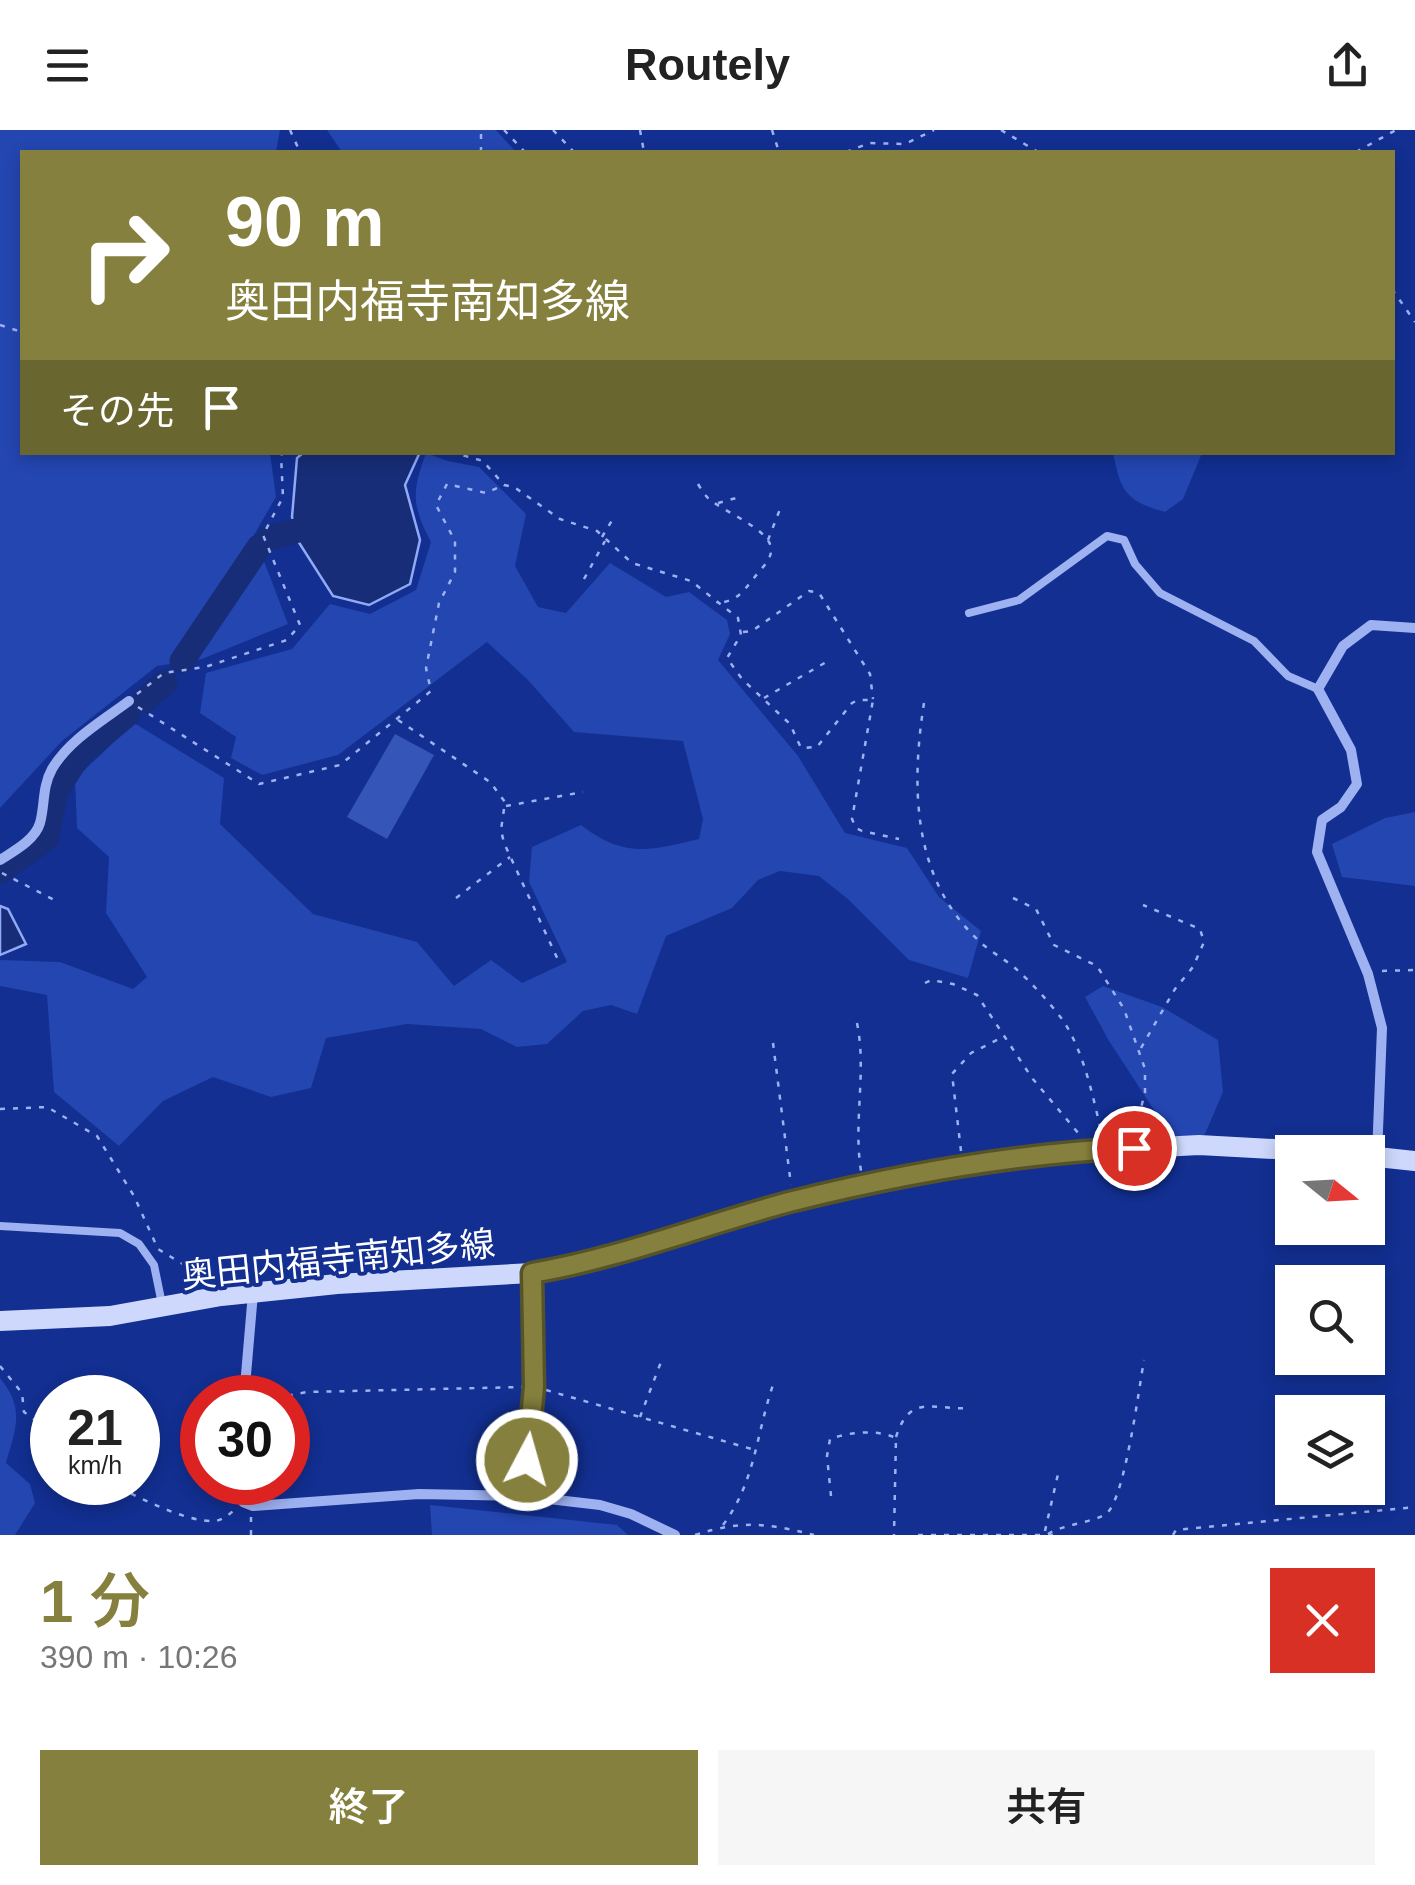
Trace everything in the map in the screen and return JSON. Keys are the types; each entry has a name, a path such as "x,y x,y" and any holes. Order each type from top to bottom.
{"main road":[{"name":"奥田内福寺南知多線","path":"0,1321 163,1309 221,1296 337,1284 532,1273 578,1265 793,1202 963,1167 1093,1150 1199,1145 1275,1149"},
{"path":"1385,1158 1415,1161"}],"street":[{"path":"1374,1135 1382,1028 1368,974 1318,852 1322,820 1341,808 1357,784 1351,750 1318,688 1343,646 1371,625 1415,628"},
{"path":"0,860 24,844 40,825 42,798 51,772 68,748 128,701"},
{"path":"523,1496 534,1387 532,1273"},
{"path":"246,1375 253,1294"},
{"path":"310,1500 419,1494 523,1496 600,1505 631,1514 674,1535"}],"lane":[{"path":"969,613 1019,600 1107,536 1124,540 1135,564 1160,593 1254,642 1288,676 1318,688"},
{"path":"0,1226 120,1233 139,1244 154,1265 163,1309"}],"path":[{"path":"504,130 523,150"},
{"path":"554,130 572,150"},
{"path":"851,150 870,143 906,144 934,130"},
{"path":"1001,130 1035,150"},
{"path":"1360,150 1396,130"},
{"path":"1395,293 1415,322"},
{"path":"282,455 282,498 263,534 300,625 287,640 204,667 164,673 128,701 260,784 340,765 432,691 426,668 439,603 455,572 455,541 436,505 446,484 486,493 504,484"},
{"path":"462,455 483,461 504,484 552,514 596,531 632,563 691,581 738,618 741,632 727,658 762,700 790,724 798,744 806,750 817,747 852,703 873,700"},
{"path":"483,461 486,455"},
{"path":"698,484 708,499 768,540"},
{"path":"716,503 740,497"},
{"path":"716,603 738,597 770,556 768,540 782,504"},
{"path":"584,579 614,517"},
{"path":"741,632 752,632 809,592 819,592 870,674 873,700 852,819 862,831 899,839"},
{"path":"762,700 828,661"},
{"path":"924,703 916,756 920,828 928,864 975,938 1016,969 1062,1019 1079,1051 1102,1133 1093,1150 1042,1091 977,995 953,984 931,980 924,983"},
{"path":"397,719 490,782 505,806 501,830 510,857 558,962"},
{"path":"505,806 583,792"},
{"path":"456,898 510,857"},
{"path":"0,872 58,902"},
{"path":"1014,898 1036,909 1054,945 1097,966 1124,1008 1140,1050 1146,1082 1134,1148"},
{"path":"1140,1050 1175,989 1193,967 1204,942 1200,930 1143,905"},
{"path":"1368,974 1415,970"},
{"path":"857,1024 863,1077 857,1147 863,1186"},
{"path":"963,1167 952,1074 971,1053 1005,1036"},
{"path":"773,1042 793,1202"},
{"path":"0,1109 47,1107 97,1136 134,1196 158,1250 210,1281 221,1296"},
{"path":"1046,1534 1102,1516 1114,1502 1144,1360"},
{"path":"640,1417 661,1362"},
{"path":"0,1366 22,1393 24,1412 30,1416"},
{"path":"723,1525 746,1488 774,1382"},
{"path":"310,1392 534,1387 755,1450"},
{"path":"894,1535 896,1438 906,1415 918,1406 967,1408"},
{"path":"831,1496 830,1439 880,1433 896,1438"},
{"path":"1046,1534 1058,1474"},
{"path":"159,1505 209,1520 226,1517 246,1505"},
{"path":"248,1505 251,1535"},
{"path":"1174,1535 1176,1530 1415,1507"},
{"path":"695,1535 723,1525 774,1525 814,1535"},
{"path":"918,1535 1055,1535"}],"shaded area":[{"path":"0,130 280,130 276,150 20,150 20,455 270,455 276,497 254,535 288,624 202,659 157,666 62,741 0,808"},
{"path":"327,130 496,130 514,150 341,150"},
{"path":"419,455 405,485 420,540 410,584 369,605 333,596 298,541 292,517 297,458"},
{"path":"425,455 479,467 526,514 515,566 538,607 566,613 610,563 666,597 689,592 727,620 730,634 718,660 798,756 845,833 907,848 939,897 981,931 968,978 909,960 819,876 780,871 758,880 732,908 666,936 637,1014 611,1005 583,1011 547,1044 517,1047 481,1029 407,1024 326,1038 311,1088 271,1097 213,1077 163,1101 119,1146 54,1092 47,995 0,986 0,960 60,962 133,989 147,977 106,913 109,857 77,828 75,779 134,723 224,778 220,824 313,914 417,942 454,986 491,960 522,983 567,962 529,882 532,847 581,825 611,843 637,849 699,839 703,819 683,741 574,732 528,680 487,642 338,755 262,775 231,758 236,737 200,713 206,673 292,649 330,604 370,614 416,590 431,542 417,507 418,478"},
{"path":"1114,455 1201,455 1183,499 1165,512 1133,499 1119,477"},
{"path":"1415,812 1415,886 1342,877 1332,844 1385,818"},
{"path":"0,906 8,909 26,944 0,955"},
{"path":"1103,986 1162,1007 1218,1040 1223,1092 1205,1134 1188,1142 1171,1136 1085,997"},
{"path":"0,1378 16,1409 6,1463 30,1484 30,1505 34,1505 15,1535 0,1535"},
{"path":"430,1505 617,1525 628,1535 432,1535"}],"building":[{"path":"395,734 434,755 387,839 347,817"}],"waterway":[{"path":"269,538 295,531"},
{"path":"182,661 259,547"},
{"path":"145,700 165,682"},
{"path":"0,871 46,839 56,791 79,755 128,714"}],"route":[{"path":"527,1460 534,1387 532,1273 578,1265 788,1203 930,1172 1134,1148"}]}
